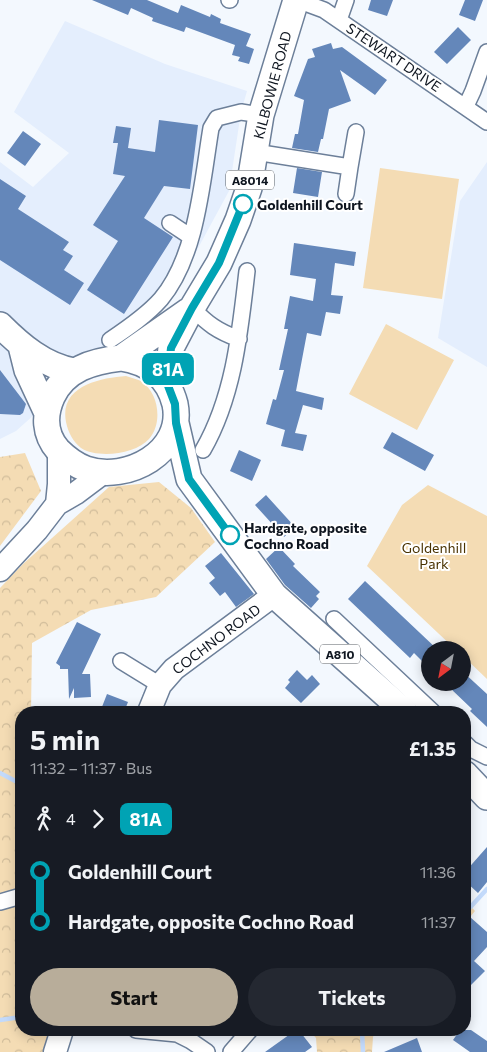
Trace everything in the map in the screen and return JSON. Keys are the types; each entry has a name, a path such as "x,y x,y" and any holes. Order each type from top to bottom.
{"main road":[{"name":"KILBOWIE ROAD","path":"167,383 171,348 219,263 238,220 249,188 261,115 297,0"},
{"name":"KILBOWIE ROAD","path":"116,349 192,308"},
{"name":"A810","path":"0,324 21,346 53,365 74,371"},
{"name":"A810","path":"21,346 27,370 47,413"},
{"name":"A810","path":"176,423 167,445 153,458 127,470 104,472 78,466 59,451 49,436 47,413 59,385 74,371 102,361 116,349 130,360 148,366 167,383 175,404 176,423 189,479 274,596 398,706"},
{"name":"A810","path":"153,458 189,479"},
{"path":"471,780 487,797"}],"street":[{"name":"STEWART DRIVE","path":"297,0 324,10 487,122"},
{"path":"339,20 346,0"},
{"path":"466,106 487,52"},
{"path":"116,349 132,326 161,299 174,279 189,247 198,210 211,128 217,118 241,112 261,115"},
{"path":"346,194 356,132"},
{"path":"255,152 350,167"},
{"path":"170,223 191,237"},
{"path":"203,450 214,431 230,384 239,339 247,271"},
{"path":"192,308 221,333 239,339"},
{"path":"57,504 59,451"},
{"path":"0,570 37,530 57,504 76,493 104,472"},
{"name":"COCHNO ROAD","path":"151,706 166,676 184,660 274,596"},
{"path":"334,619 427,706"},
{"path":"121,661 160,685"},
{"path":"471,749 487,757"},
{"path":"0,902 15,898"},
{"path":"55,1052 60,1036"},
{"path":"182,1036 208,1052"},
{"path":"231,1052 245,1036"}],"shaded area":[{"path":"65,21 165,64 247,91 241,112 229,191 171,298 132,336 111,346 16,431 0,439 0,162 33,187 69,153 14,112"},
{"path":"487,162 487,367 438,338 460,201"}],"green space":[{"path":"380,168 459,179 442,299 363,288"},
{"path":"386,324 454,360 417,430 349,394"},
{"path":"126,376 141,381 147,386 155,400 157,408 156,425 149,439 135,448 116,453 97,453 81,448 73,440 66,422 66,410 69,400 75,392 84,386 105,379"},
{"path":"25,453 41,491 0,546 0,457"},
{"path":"159,482 191,508 215,542 156,597 91,610 32,643 31,706 15,706 15,1036 49,1036 44,1052 0,1052 0,588 23,564 109,487"},
{"name":"Goldenhill Park","path":"428,485 487,516 487,679 471,664 471,641 446,641 367,566 402,505"},
{"path":"471,907 475,911 471,916"},
{"path":"314,1036 373,1036 372,1052 317,1052"}],"building":[{"path":"92,0 147,0 178,13 181,5 210,17 211,14 221,19 220,23 251,34 246,46 254,49 249,64 238,61 240,57 232,55 235,45 186,27 184,32 152,21 153,18 131,8 128,15"},
{"path":"371,0 393,0 387,16 368,10"},
{"path":"465,0 483,0 475,21 459,15"},
{"path":"458,27 471,40 447,64 434,52"},
{"path":"331,43 333,49 342,47 387,80 375,95 340,70 351,101 329,109 323,139 321,139 318,152 292,148 295,134 298,134 304,100 294,96 308,59 315,57 312,49"},
{"path":"159,120 198,125 190,189 164,186 144,218 173,237 124,314 87,290 118,241 93,225 125,176 113,174 118,143 113,143 116,126 131,128 128,148 155,152"},
{"path":"23,131 41,144 25,166 7,153"},
{"path":"297,168 322,172 318,197 293,193"},
{"path":"0,179 26,196 18,209 69,242 63,250 73,256 64,270 84,283 70,305 0,260"},
{"path":"294,243 356,252 354,266 335,263 331,295 343,296 340,314 326,312 321,336 307,333 296,391 324,398 322,410 303,405 295,433 307,435 303,451 281,446 285,430 266,424 273,399 276,400 284,370 279,370 288,329 284,329 290,296 313,301 316,279 290,275"},
{"path":"0,370 26,404 23,413 20,415 0,414"},
{"path":"392,432 434,455 425,471 383,448"},
{"path":"239,450 261,460 252,481 230,471"},
{"path":"266,495 295,527 284,537 255,505"},
{"path":"279,547 295,564 293,566 320,592 316,596 319,599 311,608 285,585 266,559"},
{"path":"221,553 254,594 236,607 225,592 220,596 209,583 215,578 205,566"},
{"path":"365,581 428,641 421,641 421,660 414,653 410,658 348,599"},
{"path":"77,622 101,634 82,674 90,674 91,697 74,698 74,688 69,699 68,669 60,669 60,666 56,663"},
{"path":"297,670 307,680 312,675 320,684 301,703 285,688 290,682 288,680"},
{"path":"471,679 487,694 487,727 471,712 471,706 453,691 471,691"},
{"path":"107,694 128,702 126,706 102,706"},
{"path":"487,847 487,882 478,893 471,887 471,865"},
{"path":"471,918 487,932 487,947 474,961 485,971 471,985"},
{"path":"471,1030 487,1041 487,1052 470,1052 453,1040 456,1036 471,1036"},
{"path":"287,1036 303,1036 312,1047 305,1052 265,1052"},
{"path":"417,1038 422,1052 384,1052"}],"waterway":[{"path":"0,773 15,781"},
{"path":"471,906 487,889"},
{"path":"0,1020 15,1018"},
{"path":"362,1036 363,1052"}],"bus line":[{"name":"81A","path":"230,535 189,479 176,423 175,404 167,383 171,348 219,263 243,204"}],"place":[{"name":"Goldenhill Court","path":"243,204"},
{"name":"Hardgate, opposite Cochno Road","path":"230,535"}]}
